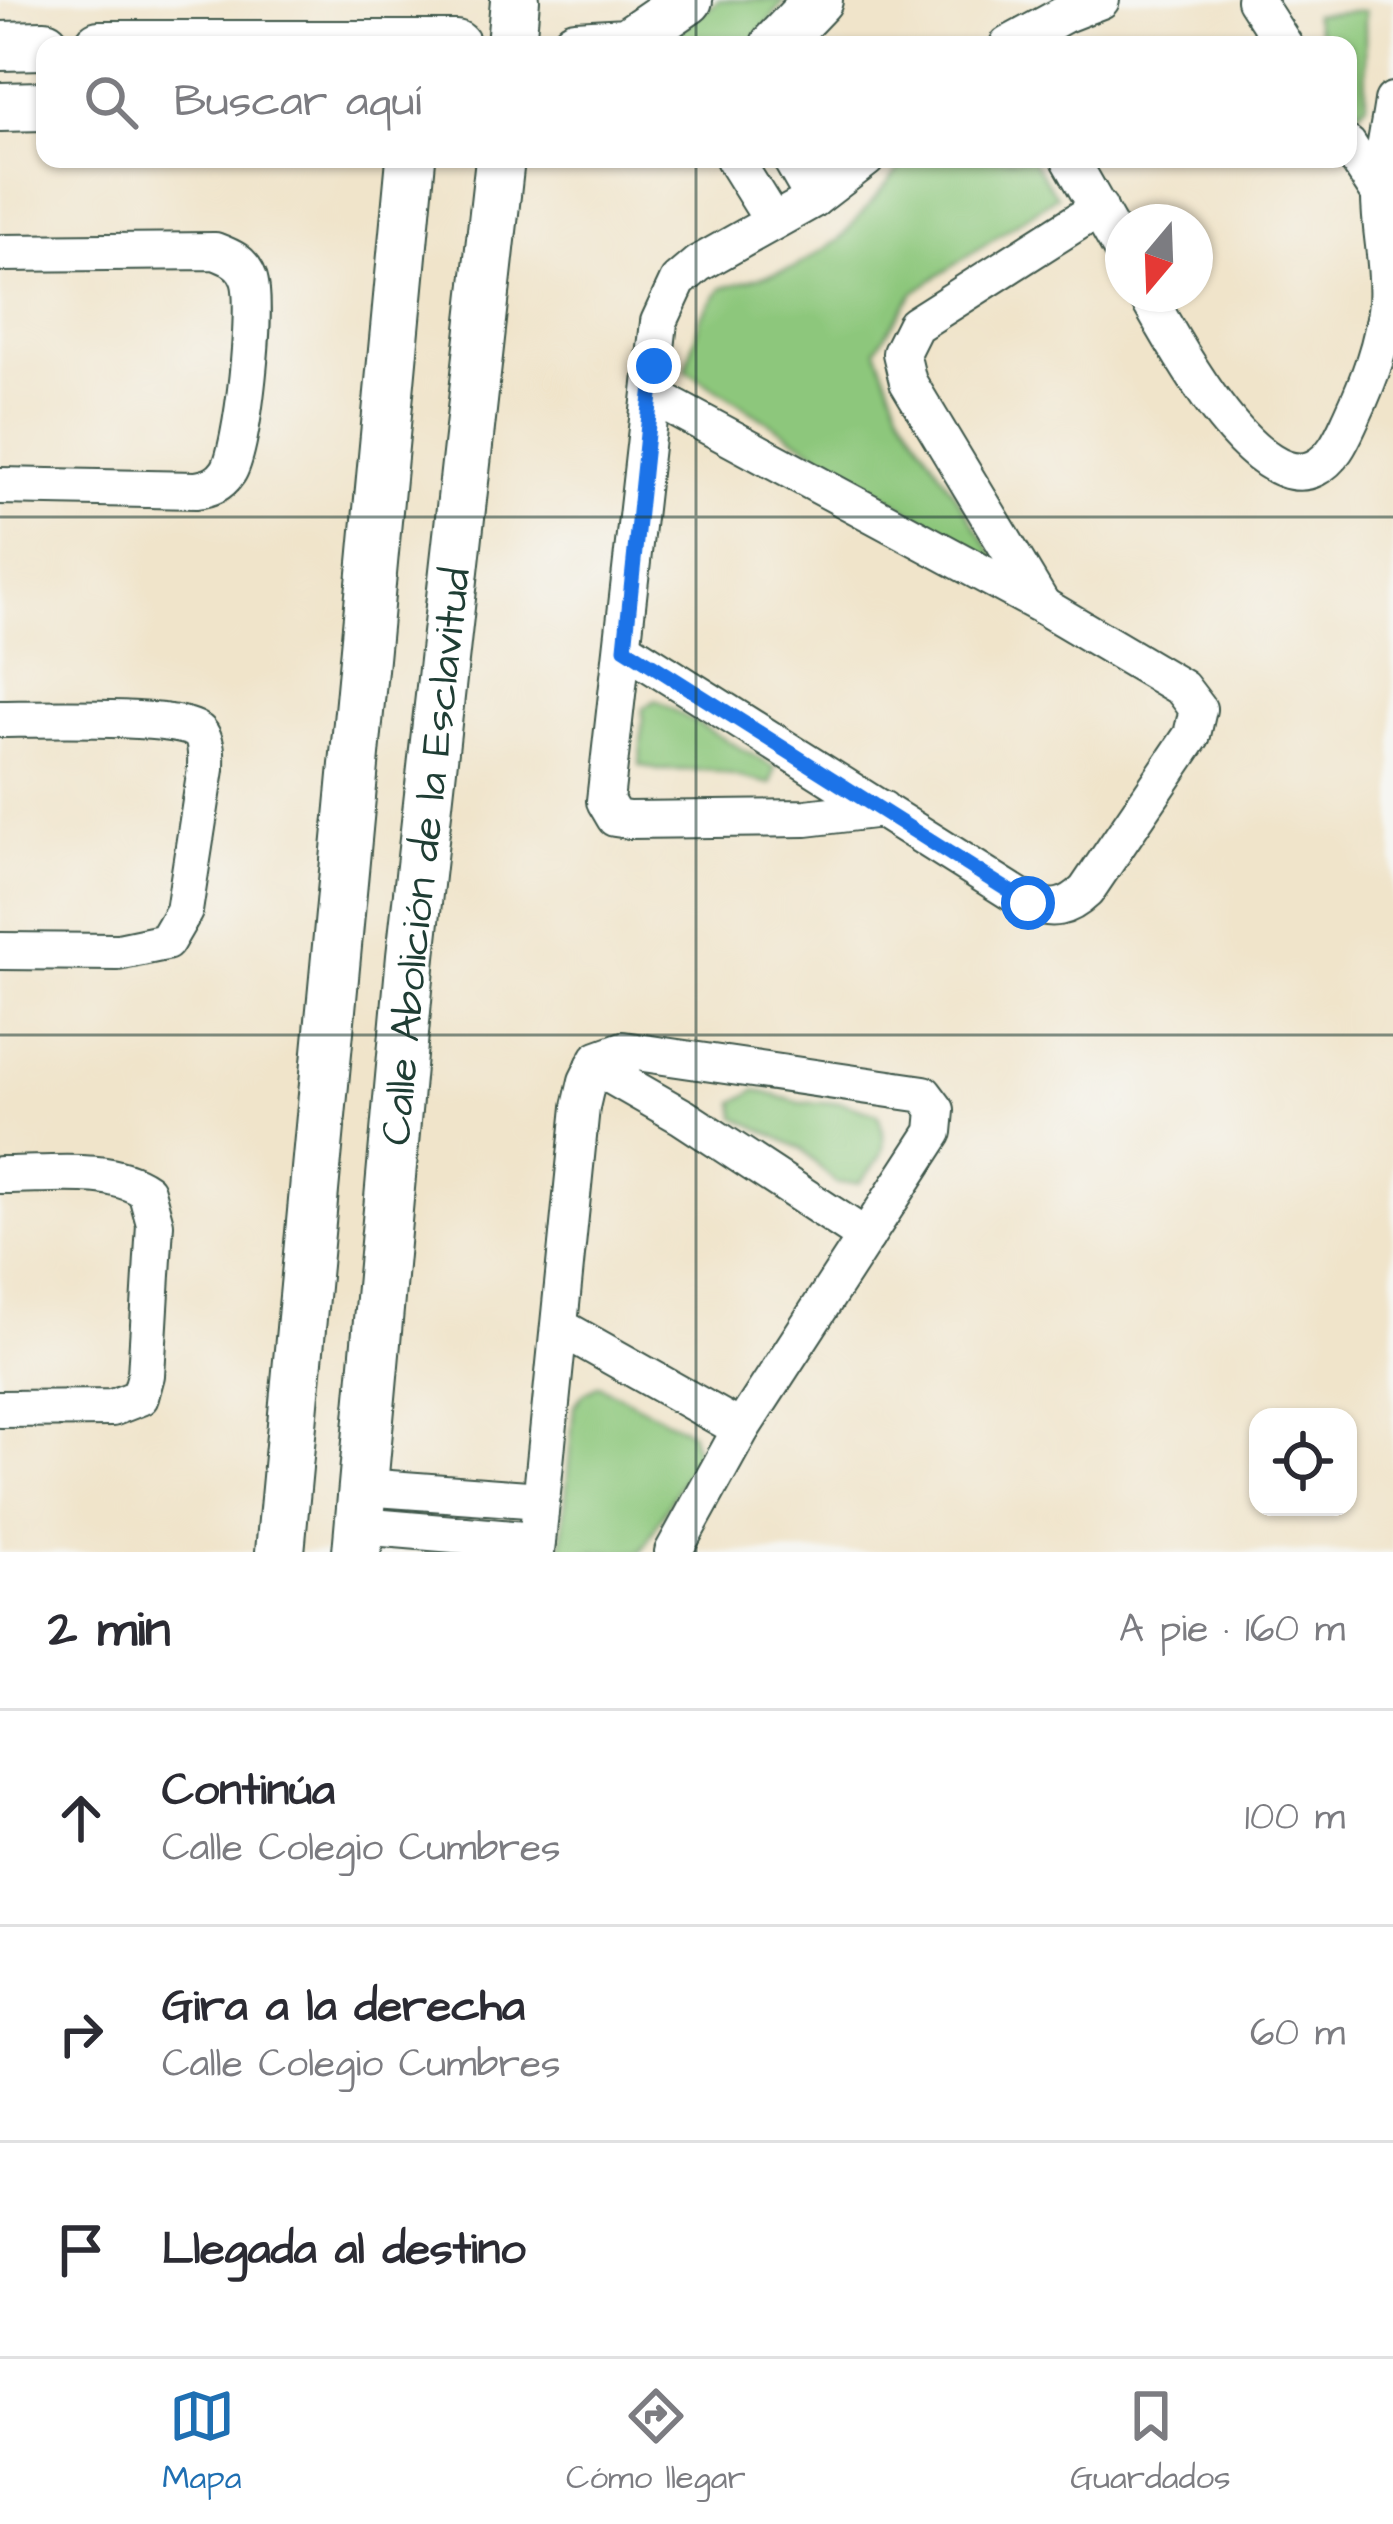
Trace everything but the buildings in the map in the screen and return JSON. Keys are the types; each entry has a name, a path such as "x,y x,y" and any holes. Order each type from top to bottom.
{"main road":[{"path":"512,36 515,0"},
{"path":"637,36 688,0"},
{"path":"784,36 818,0"},
{"path":"350,36 433,33"},
{"path":"0,46 36,45"},
{"path":"0,107 36,106"},
{"name":"Calle Abolición de la Esclavitud","path":"280,1552 410,168"},
{"name":"Calle Abolición de la Esclavitud","path":"360,1522 411,956 499,168"}],"street":[{"path":"1025,36 1101,0"},
{"path":"1255,0 1278,36"},
{"path":"1157,312 1218,410 1244,442 1275,465 1296,472 1312,470 1328,459 1340,444 1378,350 1387,301 1380,194 1393,101"},
{"path":"1357,159 1380,194"},
{"path":"740,168 772,220"},
{"path":"796,168 814,199"},
{"path":"854,168 814,199 698,264 678,281 659,322 625,648 604,781 607,809 615,818 806,818 882,809"},
{"path":"1075,168 1105,219"},
{"path":"1043,606 908,382 901,352 915,326 1099,208"},
{"path":"0,253 215,251 239,262 248,276 252,313 238,446 230,469 214,486 196,490 0,486"},
{"path":"625,648 1028,903 1044,908 1061,908 1086,891 1192,735 1198,709 1182,688 1043,606 653,396"},
{"path":"0,718 155,721 192,727 202,735 206,747 184,911 166,941 118,952 0,951"},
{"path":"360,1522 537,1546 581,1107 594,1066 605,1054 622,1050 924,1094 936,1110 934,1132 741,1429 673,1552"},
{"path":"594,1066 683,1117 866,1237"},
{"path":"0,1175 131,1181 146,1191 155,1224 146,1375 140,1397 112,1408 0,1409"},
{"path":"560,1327 741,1429"},
{"path":"360,1522 541,1500"}],"green space":[{"path":"719,0 785,0 759,36 672,36"},
{"path":"1365,11 1366,104 1358,112 1357,36 1319,36 1313,15"},
{"path":"900,168 1037,168 1057,196 914,292 876,349 900,410 1003,569 686,370 700,319 721,288 794,268 840,239"},
{"path":"656,700 775,768 771,784 709,770 657,770 640,765 643,708"},
{"path":"756,1090 801,1103 840,1102 878,1114 884,1145 879,1159 859,1183 836,1183 801,1149 736,1117 735,1102"},
{"path":"599,1385 690,1432 697,1455 641,1552 561,1552 574,1406"}],"route":[{"path":"654,366 625,648 1028,903"}]}
